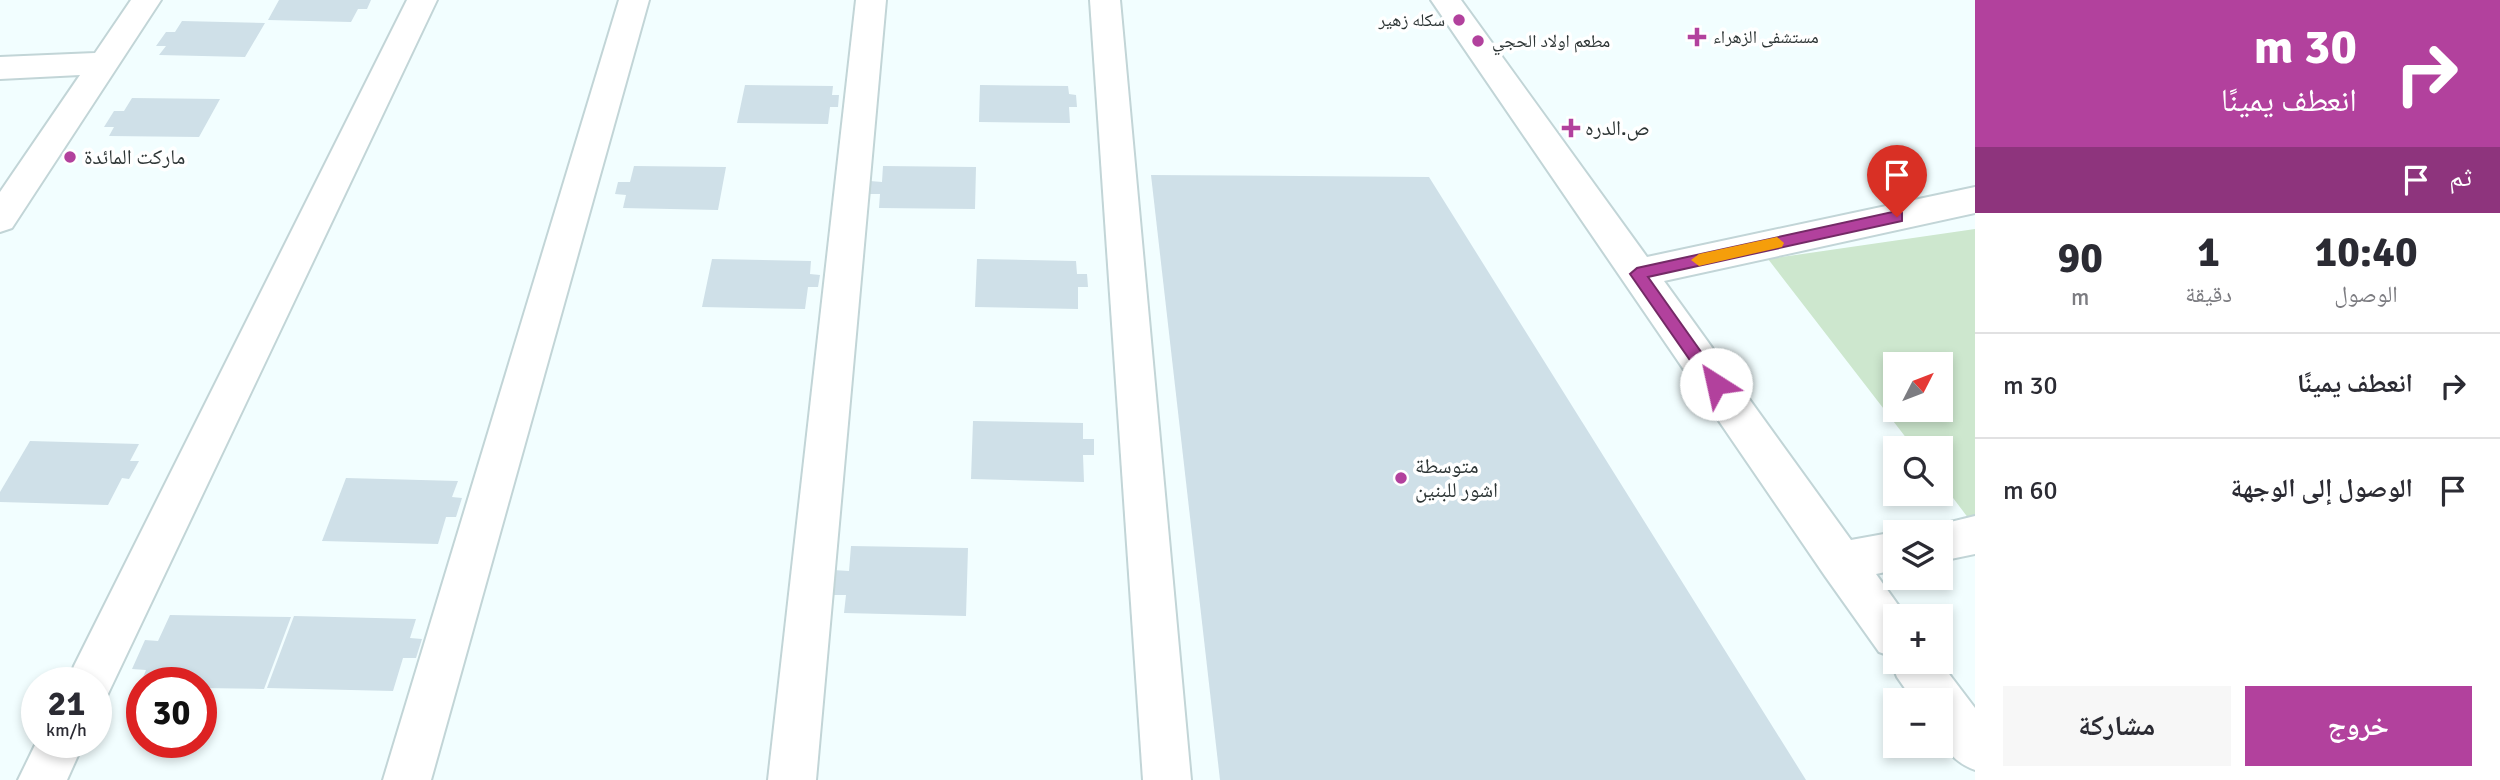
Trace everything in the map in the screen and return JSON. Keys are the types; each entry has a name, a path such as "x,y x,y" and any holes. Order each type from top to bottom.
{"street":[{"path":"0,219 146,0"},
{"path":"97,667 422,0"},
{"path":"407,780 634,0"},
{"path":"792,780 871,0"},
{"path":"1105,0 1167,780"},
{"path":"1447,0 1883,621"},
{"path":"0,68 102,63"},
{"path":"1637,274 1975,200"},
{"path":"1953,540 1975,535"},
{"path":"1840,562 1883,553"},
{"path":"1922,674 1975,747"},
{"path":"42,780 53,758"}],"green space":[{"path":"1975,229 1975,522 1972,523 1953,498 1953,436 1905,436 1894,422 1953,422 1953,352 1883,352 1883,408 1768,259"}],"building":[{"path":"279,0 371,0 367,9 358,9 351,22 268,20"},
{"path":"182,21 265,23 245,57 159,55 166,46 156,46 166,32 175,32"},
{"path":"745,85 833,86 832,95 839,95 838,107 830,107 828,124 737,123"},
{"path":"980,85 1068,86 1069,94 1076,95 1077,107 1069,107 1070,123 979,122"},
{"path":"132,98 220,99 199,137 109,136 114,127 104,127 114,111 124,111"},
{"path":"634,166 726,167 718,210 623,208 626,195 615,194 618,182 630,182"},
{"path":"883,166 976,167 975,209 879,208 880,194 868,194 870,181 882,182"},
{"name":"متوسطة اشور للبنين","path":"1151,175 1429,177 1806,780 1220,780"},
{"path":"712,259 811,261 810,274 820,275 818,287 808,287 805,309 702,307"},
{"path":"977,259 1076,261 1077,274 1087,274 1088,287 1078,287 1078,309 975,307"},
{"path":"973,421 1083,423 1083,439 1094,439 1094,455 1083,455 1084,482 971,479"},
{"path":"30,441 139,444 130,461 139,461 129,479 122,478 108,505 0,502 0,492"},
{"path":"346,478 458,481 452,497 462,498 456,517 446,517 438,544 322,541"},
{"path":"851,546 968,548 966,616 844,613 846,595 830,595 833,570 849,571"},
{"path":"170,615 291,617 264,689 217,688 217,667 133,667 145,640 158,641"},
{"path":"294,616 416,619 410,638 422,639 416,658 403,658 393,691 267,688"}],"slow traffic":[{"path":"1699,260 1777,243"}],"place":[{"name":"سكله زهير","path":"1459,20"},
{"name":"مستشفى الزهراء","path":"1697,37"},
{"name":"مطعم اولاد الحجي","path":"1478,41"},
{"name":"ص.الدره","path":"1571,128"},
{"name":"ماركت المائدة","path":"70,157"},
{"name":"متوسطة اشور للبنين","path":"1401,478"}],"route":[{"path":"1716,384 1637,274 1897,217"}]}
